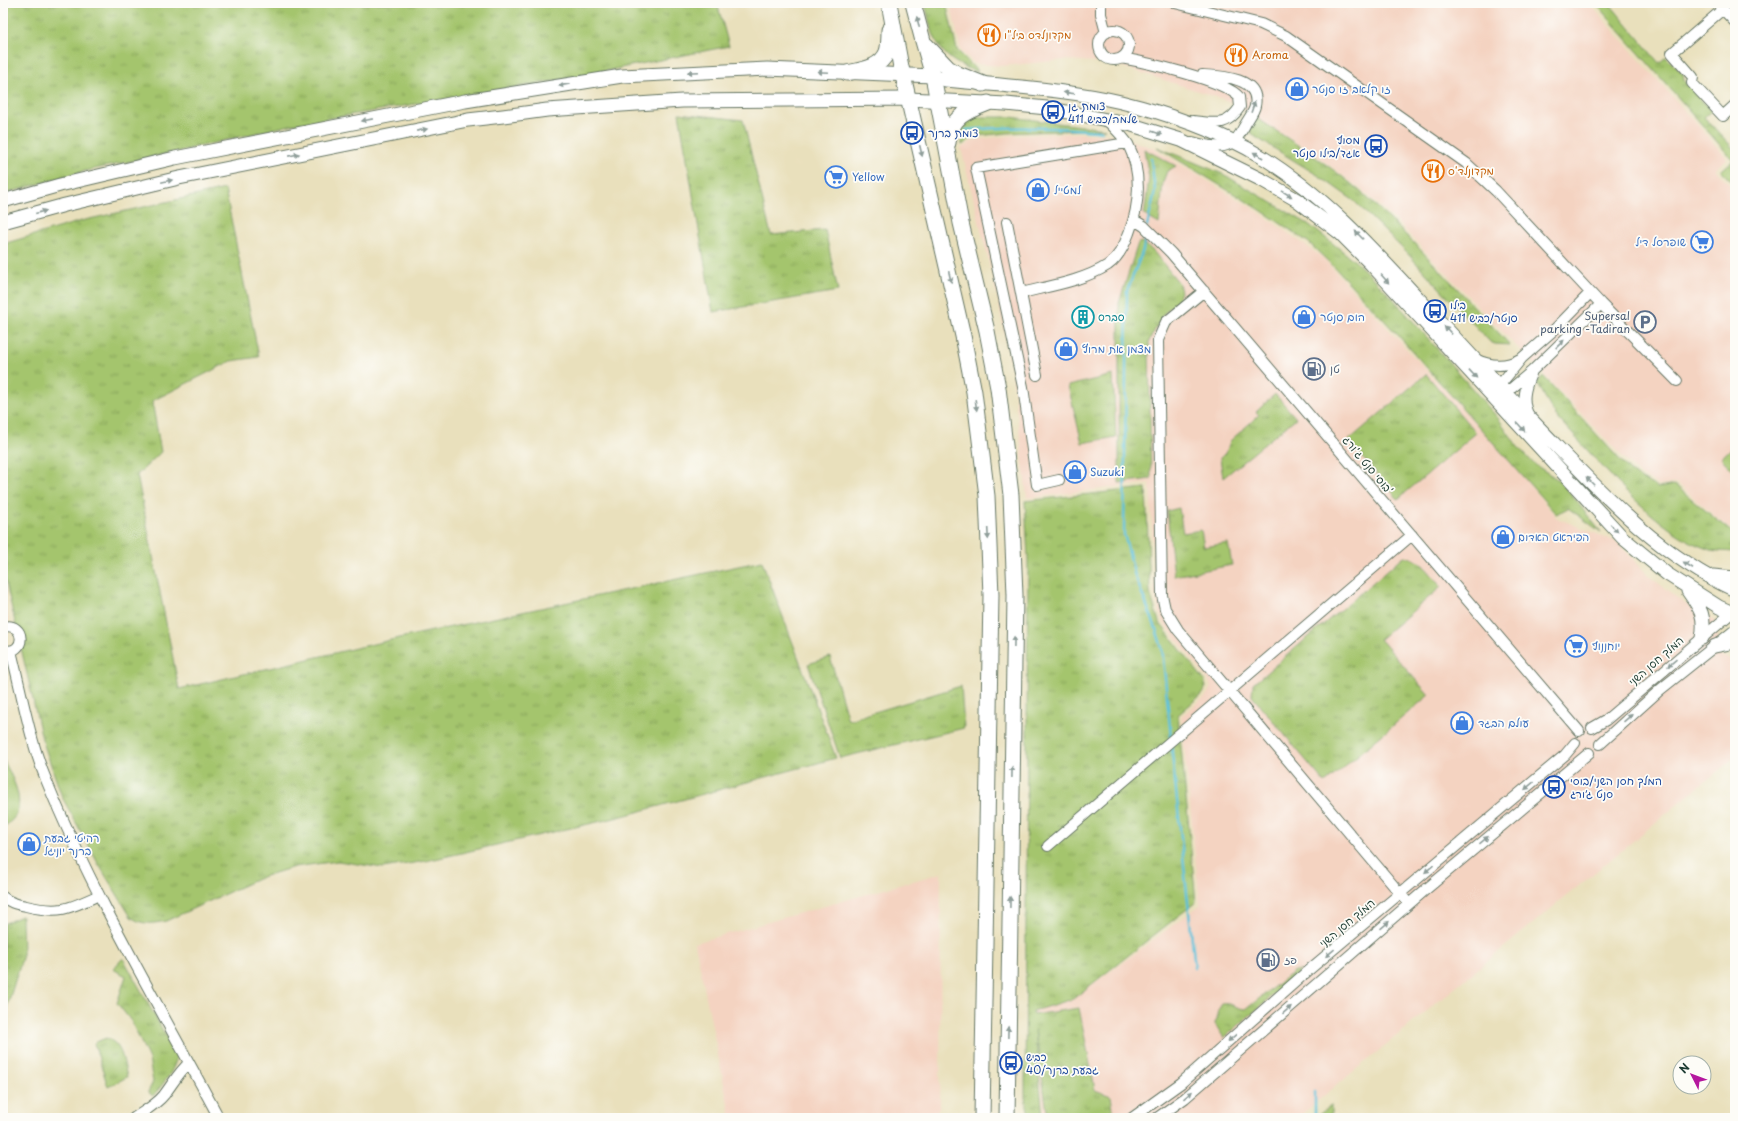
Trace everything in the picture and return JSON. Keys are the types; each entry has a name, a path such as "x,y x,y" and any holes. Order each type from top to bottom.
{"highway":[{"path":"913,3 922,41 933,76 961,223 987,330 998,388 1011,495 1015,595 1007,1118"},
{"path":"847,73 867,69 878,64 882,60 887,52 890,8"},
{"path":"890,8 901,67 974,392 986,496 990,595 981,1118"},
{"path":"922,41 948,68 958,74 983,84"},
{"path":"948,154 949,136 951,128 956,120 971,110 988,103"},
{"path":"1007,1099 1014,1118"}],"main road":[{"path":"3,202 60,186 175,158 465,101 622,76 767,69 933,76 946,80 1105,98 1179,119 1234,142 1260,156 1303,185 1361,237 1475,359 1500,392 1608,523 1648,560 1685,586 1719,607 1734,612"},
{"path":"3,222 179,178 468,120 547,110 682,101 909,99 1047,108 1106,119 1143,128 1181,140 1281,191 1307,207 1340,233 1500,392 1530,419 1590,482 1633,522 1667,551 1705,575 1735,590"},
{"path":"1705,575 1735,578"},
{"path":"1685,586 1702,613 1704,628 1702,638"},
{"path":"1715,646 1735,642"}],"street":[{"path":"1101,3 1101,14 1106,33"},
{"path":"1175,3 1260,24 1286,36 1304,47 1466,163 1496,191 1590,293 1677,381"},
{"path":"1735,22 1720,6 1672,53 1693,77 1692,83 1723,116 1735,105"},
{"path":"1151,64 1132,52 1126,37 1119,31 1110,31 1100,40 1100,50 1111,59 1121,58 1189,74 1235,93 1239,97 1240,107 1235,114 1224,123 1219,124 1179,119"},
{"path":"1121,58 1128,51 1129,46"},
{"path":"1181,140 1221,147 1234,142 1255,108 1255,94 1251,87 1243,82 1226,78 1189,74"},
{"path":"1021,294 1080,278 1108,265 1120,252 1136,221 1138,185 1136,168 1127,144 1106,119"},
{"path":"1059,480 1037,485 1023,387 976,168 1127,144"},
{"name":"בוסי סנט ג'ורג'","path":"1136,221 1157,238 1204,291 1579,730"},
{"path":"1007,222 1037,375"},
{"path":"1204,291 1166,322 1158,340 1162,595 1165,609 1171,620 1229,691 1409,904"},
{"path":"1475,359 1499,365 1512,364 1522,358 1555,329 1590,293"},
{"path":"1500,392 1532,371 1601,304"},
{"path":"1500,392 1522,358"},
{"path":"1530,419 1524,405 1524,398 1532,371"},
{"path":"1048,846 1412,535"},
{"name":"המלך חסן השני","path":"1592,728 1606,720 1734,612"},
{"path":"3,627 11,626 18,630 20,634 20,642 15,649 7,651 33,743 47,782 99,895 219,1118"},
{"path":"1157,1118 1185,1098 1409,904 1589,753 1596,749 1655,695 1735,630"},
{"path":"1589,753 1581,751 1575,743 1575,735 1579,730 1583,728 1592,728 1598,734 1600,744"},
{"name":"המלך חסן השני","path":"1132,1118 1181,1083 1304,974 1559,760 1575,743"},
{"path":"3,897 9,902 45,911 63,910 99,895"},
{"path":"134,1118 155,1104 164,1095 180,1071 189,1062"}],"shaded area":[{"path":"950,3 1589,3 1727,158 1715,169 1735,191 1735,532 1726,526 1677,483 1659,486 1638,473 1397,222 1362,190 1316,155 1229,101 1111,63 1065,60 1002,66 975,64 961,51"},
{"path":"1077,133 1115,135 1153,148 1257,211 1322,257 1497,447 1557,518 1617,542 1649,576 1684,603 1716,621 1720,656 1735,660 1735,757 1297,1118 1045,1118 1033,1011 1073,999 1200,905 1181,716 1206,696 1211,687 1208,680 1162,621 1155,594 1150,483 1027,498 1013,378 998,299 961,148 974,140 1008,136"},
{"path":"3,595 9,622 3,624"},
{"path":"941,873 940,1106 933,1118 731,1118 695,943"}],"green space":[{"path":"3,3 686,3 687,7 700,3 717,3 729,46 571,78 290,125 180,151 85,171 3,194"},
{"path":"925,3 946,3 957,50 978,72 965,67 946,55 935,38"},
{"path":"1595,3 1609,3 1659,63 1666,57 1683,74 1684,81 1711,111 1704,117 1735,150 1735,185 1721,171 1733,160"},
{"path":"679,113 743,120 771,235 825,230 838,291 713,312"},
{"path":"1011,117 1105,129 1007,133 975,136 962,145 961,129 969,118"},
{"path":"1257,118 1323,163 1361,192 1419,248 1510,345 1495,344 1490,342 1407,253 1353,200 1319,176 1254,136 1250,131"},
{"path":"1157,147 1223,174 1308,224 1355,261 1388,293 1498,418 1518,447 1534,464 1560,481 1601,532 1568,508 1556,514 1398,335 1334,267 1308,242 1259,209"},
{"path":"1144,149 1176,166 1167,171 1163,182 1159,224 1144,215 1149,178"},
{"path":"225,189 259,357 231,361 152,401 161,452 137,475 179,689 395,639 762,561 836,758 615,818 426,861 383,868 338,861 294,867 262,877 166,921 143,923 131,917 99,865 62,797 42,739 3,570 3,244 85,220"},
{"path":"1142,242 1153,251 1179,283 1181,292 1178,300 1163,315 1149,341 1151,479 1119,483 1119,303 1138,243"},
{"path":"1426,374 1476,433 1398,499 1348,441"},
{"path":"1113,375 1116,437 1082,443 1068,386"},
{"path":"1543,376 1633,474 1658,488 1675,485 1735,535 1735,552 1716,551 1705,548 1688,540 1671,530 1637,501 1620,485 1555,414 1548,404 1539,385 1536,384"},
{"path":"1275,394 1296,418 1223,478 1220,458 1226,453 1230,441 1259,415 1256,412"},
{"path":"1735,445 1735,473 1721,458"},
{"path":"1146,488 1150,593 1159,622 1204,680 1206,687 1202,694 1178,715 1196,902 1073,999 1033,1011 1033,1015 1079,1008 1095,1090 1111,1096 1114,1116 1110,1118 1048,1118 1035,1029 1043,1118 1030,1118 1025,1098 1028,558 1025,501"},
{"path":"1179,508 1183,533 1201,530 1204,547 1228,543 1232,565 1174,576 1167,511"},
{"path":"1404,556 1410,557 1421,563 1441,587 1380,639 1429,695 1325,783 1252,696 1253,684"},
{"path":"830,657 848,720 961,686 964,728 840,758 808,664"},
{"path":"3,759 12,777 18,795 19,804 17,813 12,820 3,827"},
{"path":"22,916 23,955 3,1020 3,924"},
{"path":"123,958 177,1056 171,1073 153,1096 148,1092 153,1082 149,1059 131,1021 117,1003 126,976 113,969"},
{"path":"1294,971 1301,971 1224,1038 1215,1024 1218,1010 1222,1004 1228,1004 1246,1009"},
{"path":"106,1038 116,1044 119,1049 127,1077 108,1087 94,1043"},
{"path":"1331,1105 1331,1118 1315,1118"}],"waterway":[{"path":"966,130 1034,127 1079,129 1102,132"},
{"path":"1147,226 1155,191 1151,159"},
{"path":"1146,233 1143,250 1127,291 1124,534 1135,576 1162,648 1171,738"},
{"path":"1171,744 1195,968"},
{"path":"1315,1091 1315,1118"}],"place":[{"name":"מקדונלדס ביל\"ו","path":"989,35"},
{"name":"Aroma","path":"1236,55"},
{"name":"זו קלאב זו סנטר","path":"1297,89"},
{"name":"צומת גן שלמה/כביש 411","path":"1053,112"},
{"name":"צומת ברנר","path":"912,133"},
{"name":"מסוף אגד/בילו סנטר","path":"1376,146"},
{"name":"מקדונלד'ס","path":"1433,171"},
{"name":"Yellow","path":"836,177"},
{"name":"למטייל","path":"1038,190"},
{"name":"שופרסל דיל","path":"1702,242"},
{"name":"בילו סנטר/כביש 411","path":"1435,311"},
{"name":"סברס","path":"1083,317"},
{"name":"הום סנטר","path":"1304,317"},
{"name":"Supersal parking -Tadiran","path":"1645,322"},
{"name":"מצמן את מרוץ","path":"1066,349"},
{"name":"טן","path":"1314,369"},
{"name":"Suzuki","path":"1075,472"},
{"name":"הפיראט האדום","path":"1503,537"},
{"name":"יוחננוף","path":"1576,646"},
{"name":"עולם הבגד","path":"1462,723"},
{"name":"המלך חסן השני/בוסי סנט ג׳ורג","path":"1554,787"},
{"name":"רהיטי גבעת ברנר יוניגל","path":"29,844"},
{"name":"פז","path":"1268,960"},
{"name":"כביש 40/גבעת ברנר","path":"1011,1063"}]}
